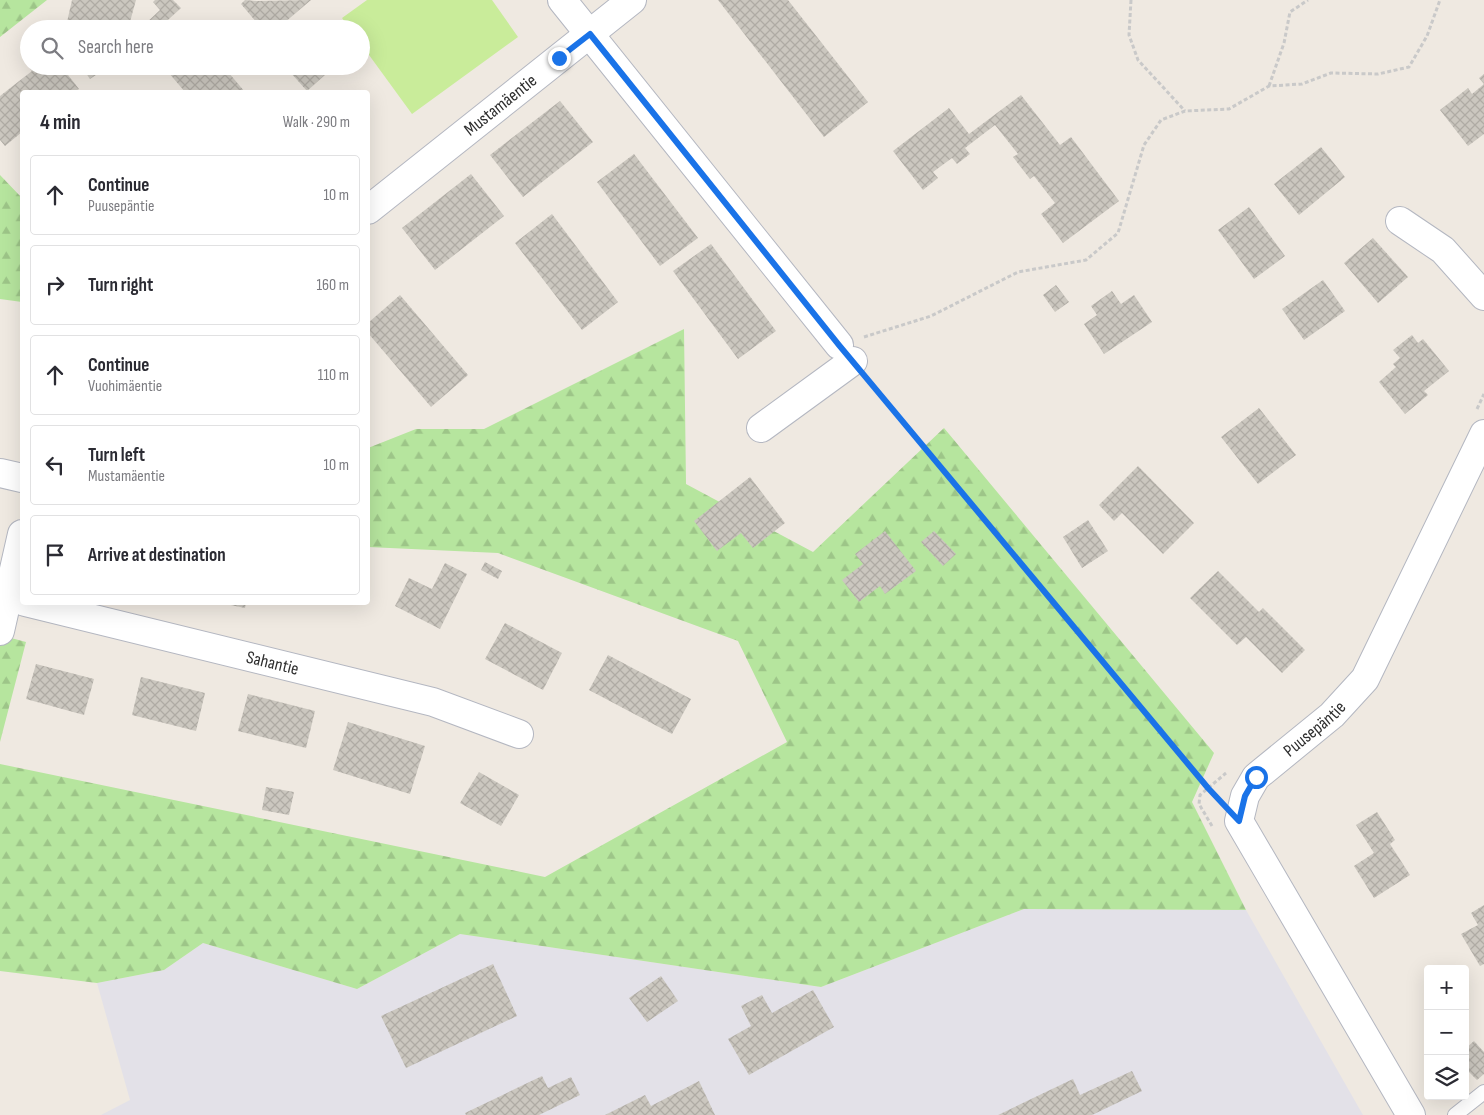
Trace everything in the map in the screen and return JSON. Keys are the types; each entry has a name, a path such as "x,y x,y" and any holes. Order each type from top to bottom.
{"street":[{"path":"562,0 846,353 761,428"},
{"name":"Mustamäentie","path":"370,208 632,0"},
{"path":"1400,221 1443,250 1484,296"},
{"name":"Puusepäntie","path":"1227,826 1256,777 1332,715 1365,679 1480,423"},
{"path":"0,473 20,478"},
{"path":"0,631 18,601 20,568"},
{"name":"Sahantie","path":"34,605 433,702 519,734"},
{"path":"1227,826 1411,1115"}],"lane":[{"path":"1455,1115 1484,1092"}],"path":[{"path":"1131,0 1129,36 1138,60 1185,111"},
{"path":"1269,86 1284,43 1290,12 1308,0"},
{"path":"1227,826 1208,788 846,353 931,316 1018,272 1086,260 1118,233 1144,145 1162,120 1185,111 1228,109 1269,86 1302,84 1331,73 1378,74 1409,68 1427,36 1440,0"},
{"path":"1480,423 1484,394"},
{"path":"1227,826 1199,804 1200,795 1230,770"}],"shaded area":[{"path":"1024,909 1246,910 1363,1115 101,1115 130,1100 97,983 164,970 203,943 357,989 460,934 821,987"}],"green space":[{"path":"0,0 47,0 20,20 0,37"},
{"path":"367,0 492,0 518,37 412,114 370,56 370,20 343,20 342,18"},
{"path":"0,175 20,196 20,302 0,299"},
{"path":"684,329 686,484 813,552 944,428 1214,753 1192,802 1246,910 1024,909 821,987 460,934 357,989 203,943 164,970 97,983 0,971 0,764 545,877 787,742 738,641 498,553 370,547 370,447 416,429 484,429"},
{"path":"0,635 26,642 0,742"}],"building":[{"path":"72,0 136,0 130,20 67,20"},
{"path":"155,0 173,0 181,8 168,20 149,20 160,10 153,2"},
{"path":"245,0 311,0 288,20 254,20 241,4"},
{"path":"718,0 788,0 868,102 824,137"},
{"path":"1484,74 1484,84 1479,78"},
{"path":"27,75 68,75 79,89 20,90 20,134 5,146 0,140 0,96"},
{"path":"87,75 96,75 90,79"},
{"path":"171,75 231,75 243,90 183,90"},
{"path":"293,75 325,75 308,90"},
{"path":"1484,84 1484,134 1468,146 1440,110 1468,88 1472,94"},
{"path":"1021,95 1060,145 1071,137 1119,201 1063,243 1041,214 1055,203 1034,176 1030,179 1013,157 1018,154 995,125 965,148 970,154 957,164 952,158 933,172 938,178 923,190 893,151 949,108 969,134"},
{"path":"560,101 593,142 523,197 490,155"},
{"path":"1321,147 1345,177 1299,215 1274,184"},
{"path":"634,154 698,238 660,266 597,182"},
{"path":"471,174 504,216 435,270 402,228"},
{"path":"1249,207 1285,256 1254,279 1218,230"},
{"path":"552,214 618,302 582,330 515,243"},
{"path":"1373,238 1408,277 1378,303 1344,263"},
{"path":"711,244 776,331 738,359 673,271"},
{"path":"1323,280 1345,311 1304,340 1282,309"},
{"path":"1056,285 1069,302 1055,312 1043,295"},
{"path":"1112,291 1121,304 1134,295 1152,322 1104,354 1084,324 1097,315 1091,306"},
{"path":"400,295 468,375 431,407 370,335 370,321"},
{"path":"1412,335 1418,343 1423,339 1449,371 1424,391 1428,395 1405,414 1379,382 1396,367 1393,364 1400,358 1393,350"},
{"path":"1259,408 1296,455 1258,484 1221,437"},
{"path":"1138,466 1194,523 1163,554 1122,513 1114,521 1099,505"},
{"path":"750,477 785,523 753,548 741,533 717,551 694,521"},
{"path":"1088,520 1108,551 1082,568 1063,537"},
{"path":"885,531 916,571 885,594 880,586 859,602 842,580 863,564 855,554"},
{"path":"934,531 956,554 943,566 921,542"},
{"path":"485,562 502,571 498,579 481,570"},
{"path":"445,563 467,574 440,629 395,606 409,578 432,589"},
{"path":"1218,571 1259,612 1263,608 1305,650 1282,673 1246,637 1237,645 1190,598"},
{"path":"230,605 246,605 245,608"},
{"path":"505,623 562,653 543,690 485,659"},
{"path":"608,655 691,699 672,734 589,690"},
{"path":"36,664 94,679 84,715 26,699"},
{"path":"141,677 205,693 196,731 132,715"},
{"path":"248,694 315,711 306,748 238,731"},
{"path":"348,722 425,746 410,794 333,770"},
{"path":"479,772 519,795 501,826 460,803"},
{"path":"266,787 294,792 289,815 262,810"},
{"path":"1377,812 1395,840 1390,844 1410,875 1374,898 1354,866 1374,853 1356,825"},
{"path":"1484,905 1484,964 1480,966 1461,934 1478,925 1471,913"},
{"path":"493,964 517,1016 406,1068 381,1016"},
{"path":"661,976 678,1001 647,1022 629,998"},
{"path":"813,990 834,1027 749,1075 728,1039 751,1026 741,1006 762,995 772,1013"},
{"path":"1474,1041 1484,1052 1484,1074 1477,1080 1469,1072 1469,1045"},
{"path":"1132,1071 1142,1091 1092,1115 998,1115 1073,1079 1080,1095"},
{"path":"542,1076 548,1088 571,1077 580,1095 539,1115 466,1115 465,1113"},
{"path":"699,1081 715,1115 605,1115 645,1095 651,1106"}],"route":[{"path":"559,58 590,34 853,362 1208,788 1239,821 1245,796 1256,777"}]}
